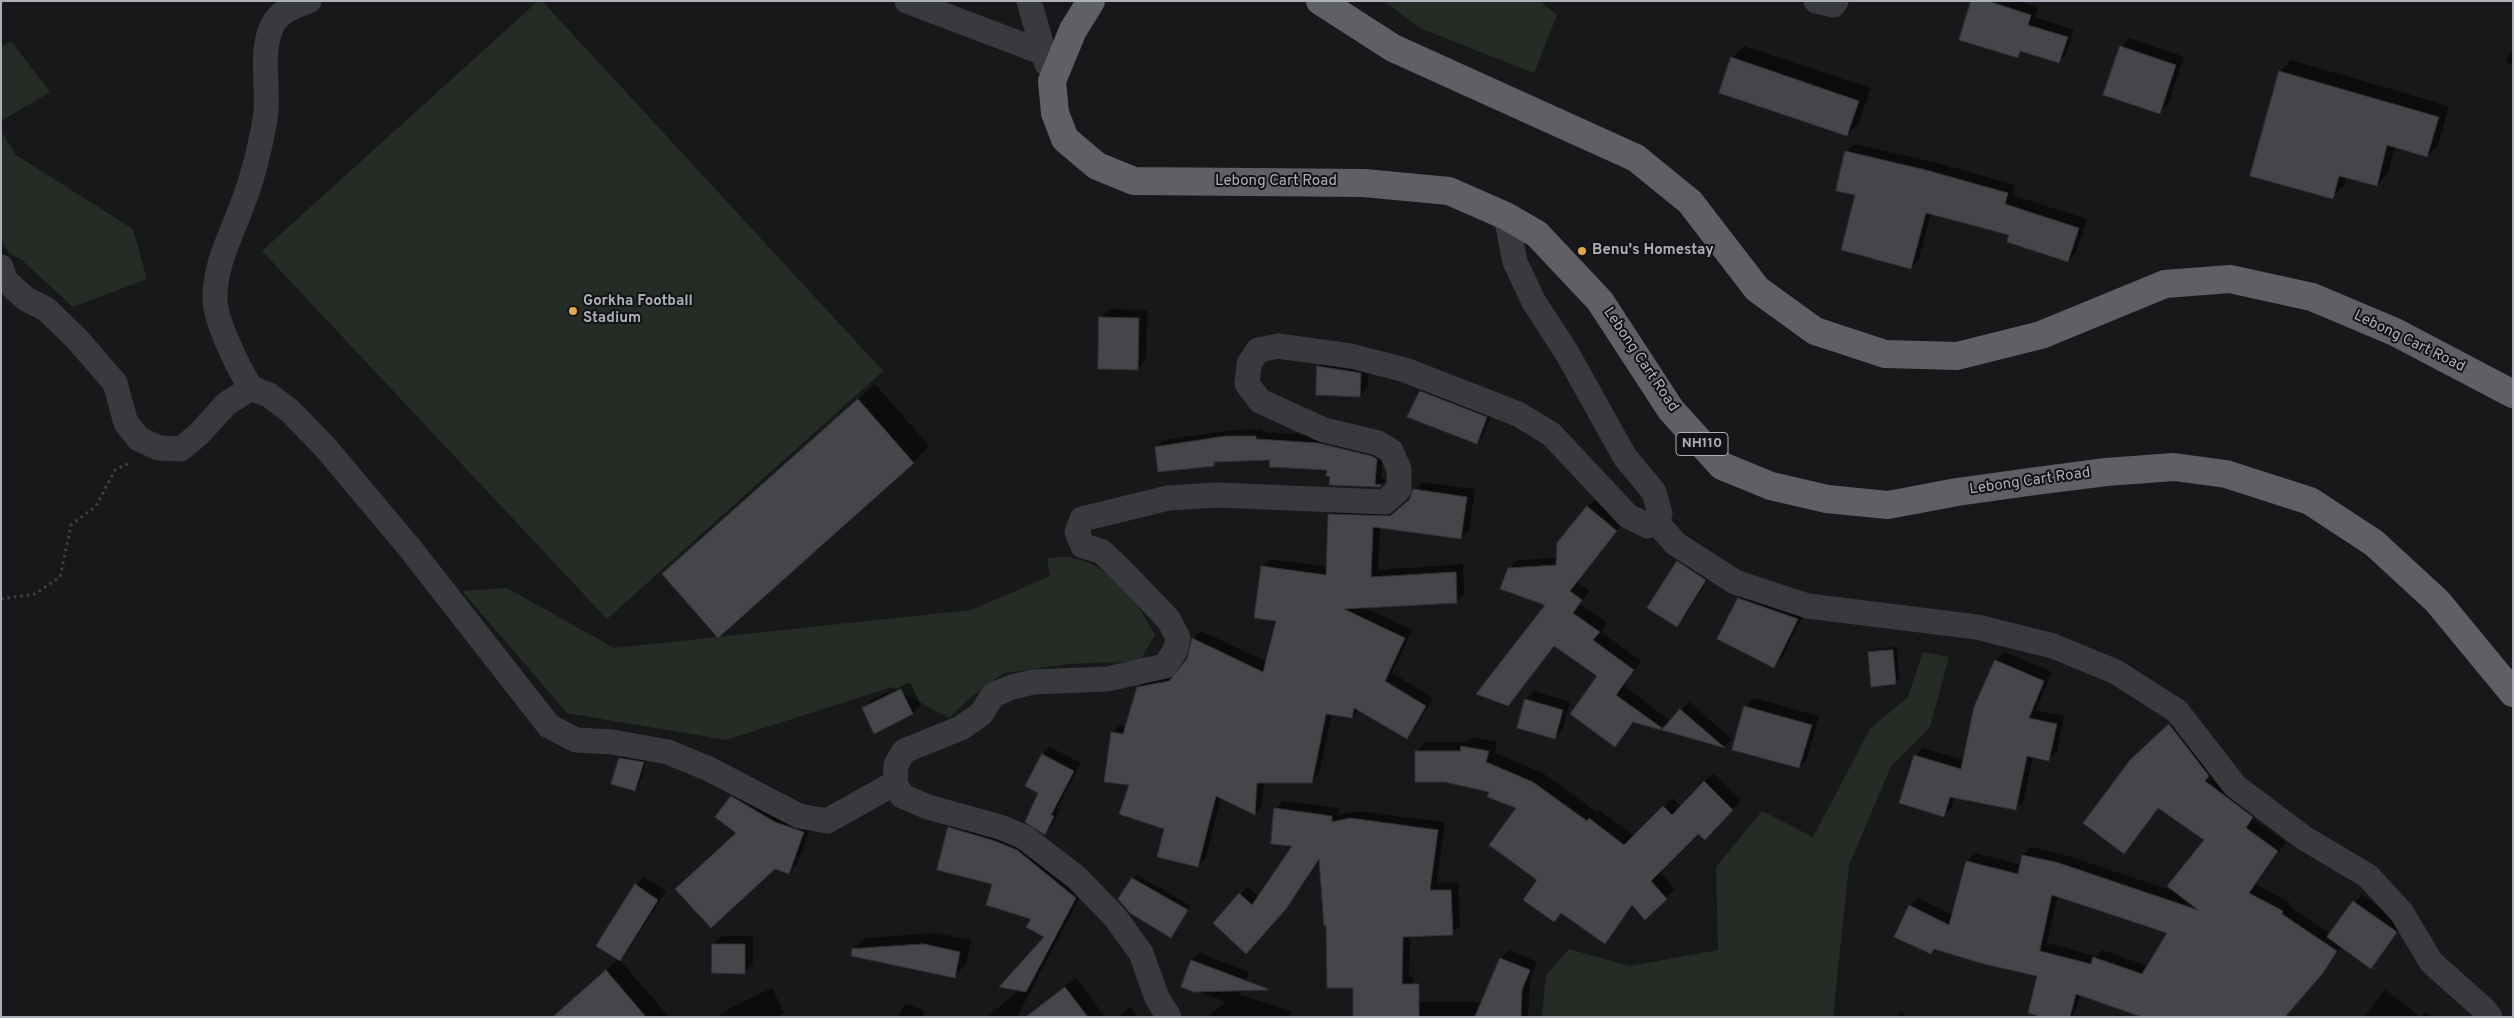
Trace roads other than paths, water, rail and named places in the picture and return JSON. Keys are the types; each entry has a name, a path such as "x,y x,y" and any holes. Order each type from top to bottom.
{"highway":[{"name":"Lebong Cart Road","path":"1091,1 1073,30 1052,81 1055,113 1065,139 1097,166 1134,181 1364,183 1449,192 1506,216 1537,234 1600,301 1671,410 1722,466 1771,486 1827,499 1888,506 1957,492 2106,472 2174,467 2226,474 2310,501 2374,543 2437,600 2513,693"},
{"name":"Lebong Cart Road","path":"1320,1 1393,48 1636,158 1690,202 1757,289 1815,331 1885,354 1956,356 2041,335 2165,284 2230,279 2312,296 2394,332 2513,394"}],"street":[{"path":"309,1 290,7 272,25 266,53 264,126 244,200 220,261 214,299 221,324 239,370 251,388 269,395 290,411 325,447 409,547 549,726 576,740 612,742 668,752 709,770 798,816 827,821 895,783"},
{"path":"907,1 1044,54"},
{"path":"1030,1 1052,81"},
{"path":"1816,1 1833,5 1836,1"},
{"path":"1506,216 1515,262 1534,302 1567,353 1625,456 1654,492 1660,514 1657,523"},
{"path":"1,267 5,280 26,299 46,309 77,339 115,384 126,423 139,439 158,448 182,449 199,434 226,404 251,388"},
{"path":"1169,1017 1157,998 1141,954 1115,917 1076,877 1024,837 902,796 895,783 896,765 904,751 961,728 981,714 993,695 1012,687 1033,682 1107,679 1142,673 1165,666 1175,651 1178,638 1169,620 1101,551 1083,546 1077,532 1082,520 1168,498 1217,495 1385,502 1399,489 1399,469 1391,451 1378,443 1324,430 1260,401 1247,384 1248,364 1258,350 1278,346 1351,356 1405,370 1518,414 1552,434 1628,516 1648,526 1657,523"},
{"path":"1657,523 1676,544 1735,582 1799,603 1976,628 2053,646 2116,672 2178,712 2235,786 2304,838 2368,876 2402,913 2431,962 2485,1010 2490,1017"}],"place":[{"name":"Benu's Homestay","path":"1582,251"},
{"name":"Gorkha Football Stadium","path":"573,311"}]}
